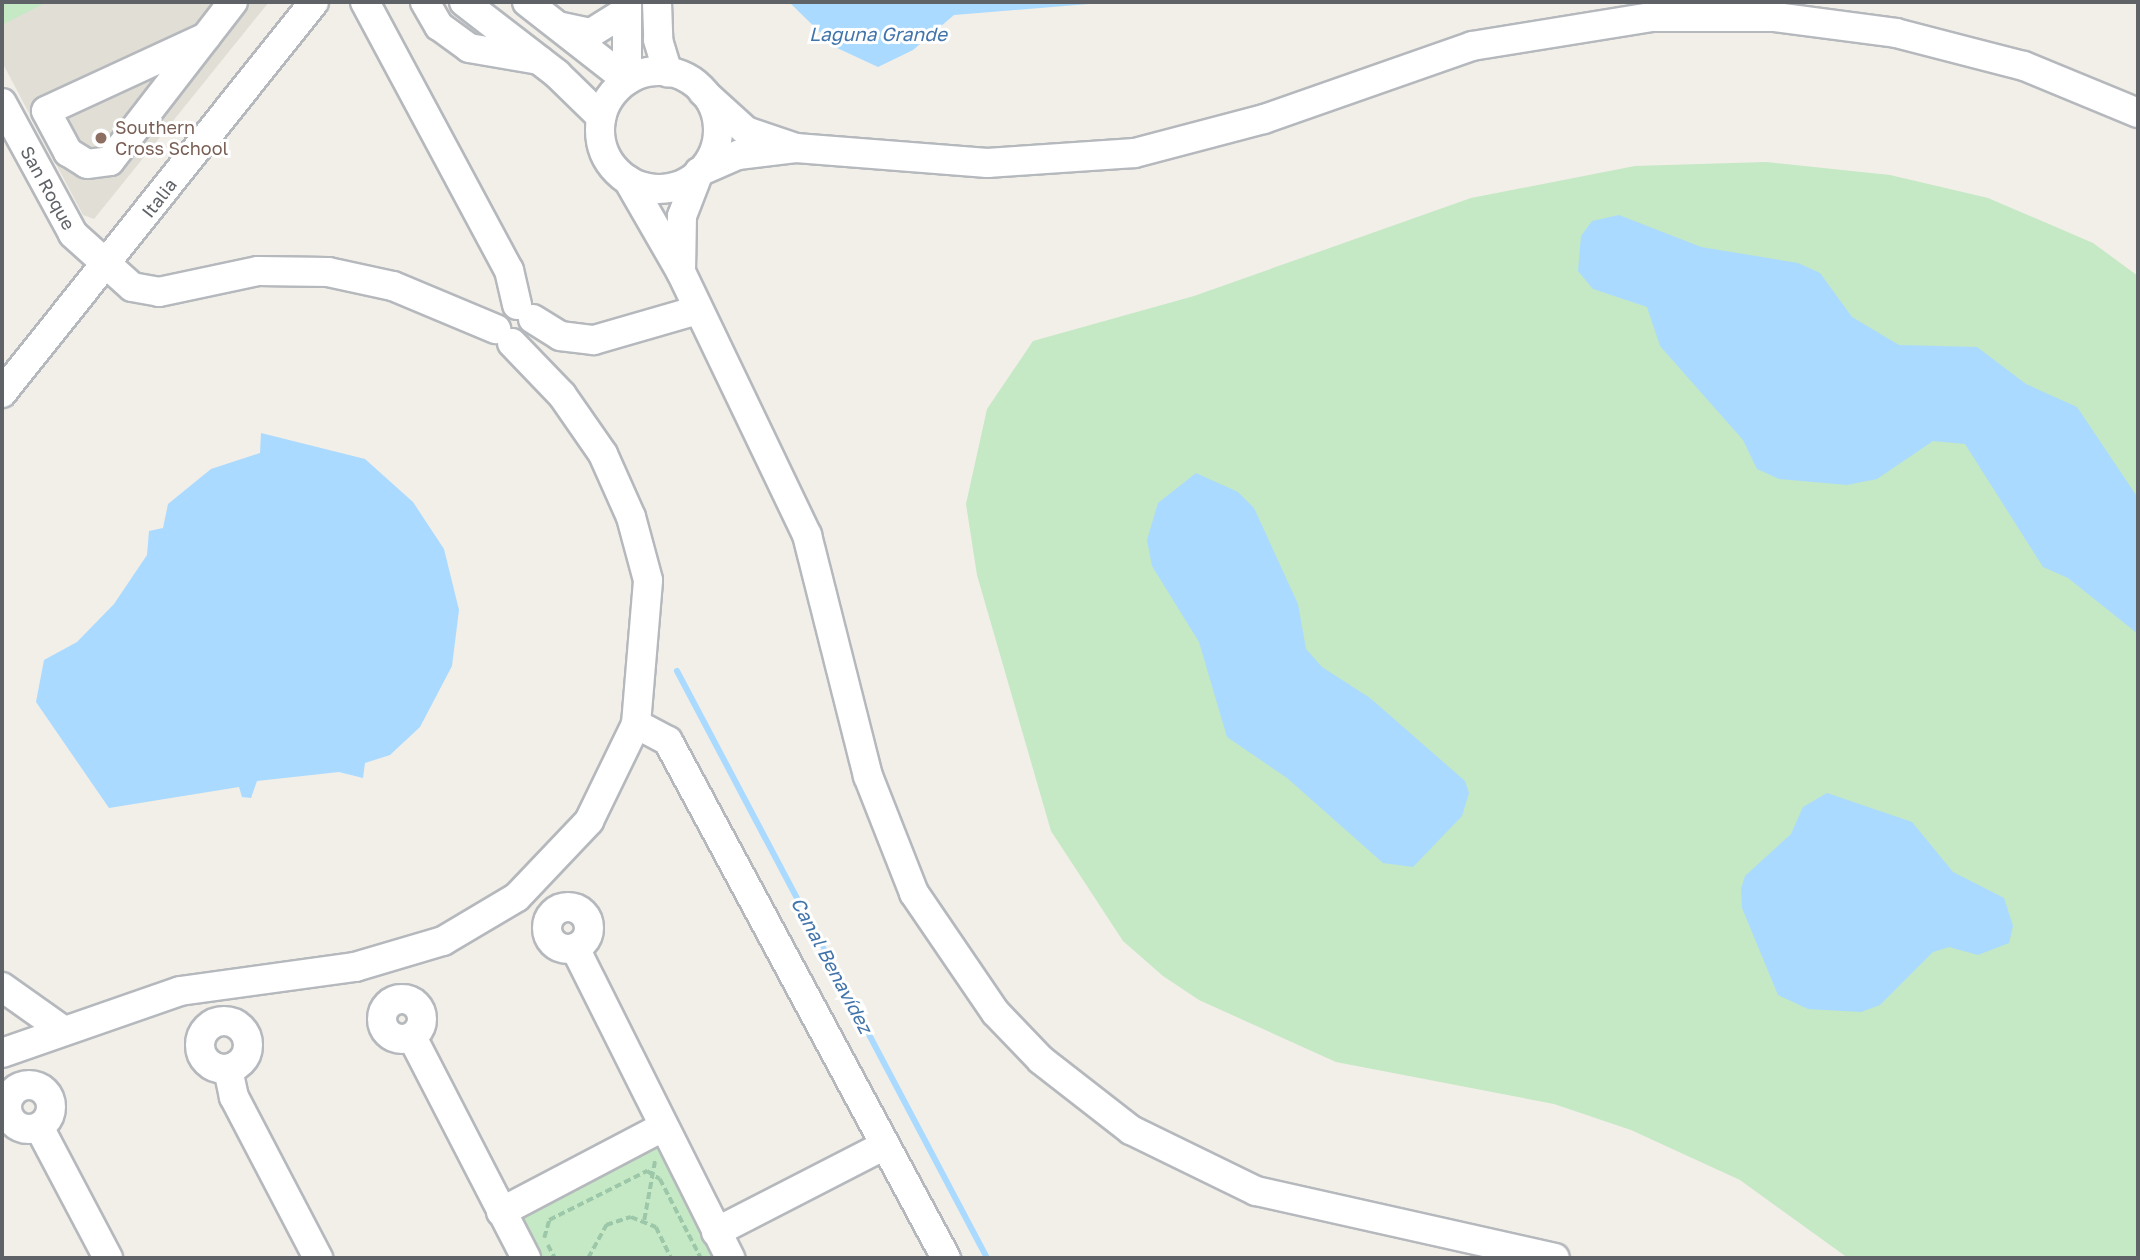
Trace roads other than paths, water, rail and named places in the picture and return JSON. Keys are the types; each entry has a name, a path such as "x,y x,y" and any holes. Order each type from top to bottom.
{"street":[{"path":"46,111 77,160 110,161 233,2"},
{"name":"Italia","path":"2,393 314,2"},
{"path":"2,1053 60,1028 202,986 387,960 478,923 545,873 589,821 636,724 648,580 617,481 519,324 509,270 365,2"},
{"path":"425,2 439,26 469,48 539,60"},
{"path":"464,2 539,60 601,117"},
{"path":"527,2 627,80 668,72 703,92 746,131 796,148"},
{"path":"554,2 564,32"},
{"path":"657,2 658,40 668,72"},
{"path":"564,32 604,29 626,7"},
{"path":"626,7 627,80 601,117 604,153 628,180 681,272 807,535 868,776 914,893 996,1013 1041,1060 1111,1115 1231,1180 1345,1216 1555,1258"},
{"path":"628,180 665,189 738,155 796,148 986,163 1135,153 1264,120 1472,47 1651,16 1775,17 1896,33 2024,66 2138,113"},
{"path":"22,141 46,111 206,37"},
{"path":"681,272 682,216 717,133 703,92"},
{"name":"San Roque","path":"2,103 73,234 105,266 132,287 159,292 258,271 328,272 393,286 560,336 602,340 698,310"},
{"path":"636,724 668,741 946,1258"},
{"path":"575,948 730,1258"},
{"path":"387,960 397,999 414,1001 422,1012 412,1037 526,1258"},
{"path":"2,986 60,1028"},
{"path":"228,1069 234,1097 318,1258"},
{"path":"39,1127 108,1258"},
{"path":"501,1212 663,1128"},
{"path":"716,1232 885,1145"}],"water":[{"name":"Laguna Grande","path":"789,2 1113,2 954,15 913,50 878,67 835,47"},
{"path":"1619,215 1701,247 1798,263 1820,273 1852,317 1899,345 1977,347 2026,384 2077,407 2138,498 2138,634 2068,578 2043,567 1965,444 1933,441 1877,479 1847,485 1779,479 1757,469 1743,440 1660,346 1647,307 1593,289 1578,271 1581,236 1592,221"},
{"path":"261,433 365,459 413,502 444,549 459,610 452,666 420,727 390,755 365,763 363,778 339,772 257,781 251,798 242,797 239,787 109,808 36,702 44,660 77,642 114,604 147,555 149,531 163,528 168,504 211,469 260,453"},
{"path":"1196,473 1238,492 1254,508 1298,604 1306,649 1322,667 1370,698 1465,781 1469,793 1462,816 1413,867 1383,863 1287,778 1227,737 1199,642 1152,566 1147,540 1158,503"},
{"path":"1827,793 1912,822 1953,872 2004,898 2013,926 2009,943 1978,955 1949,947 1933,952 1880,1005 1861,1012 1808,1009 1778,995 1742,908 1741,889 1745,876 1791,834 1803,807"}],"waterway":[{"name":"Canal Benavídez","path":"677,671 987,1258"}],"place":[{"name":"Southern Cross School","path":"101,138"}]}
